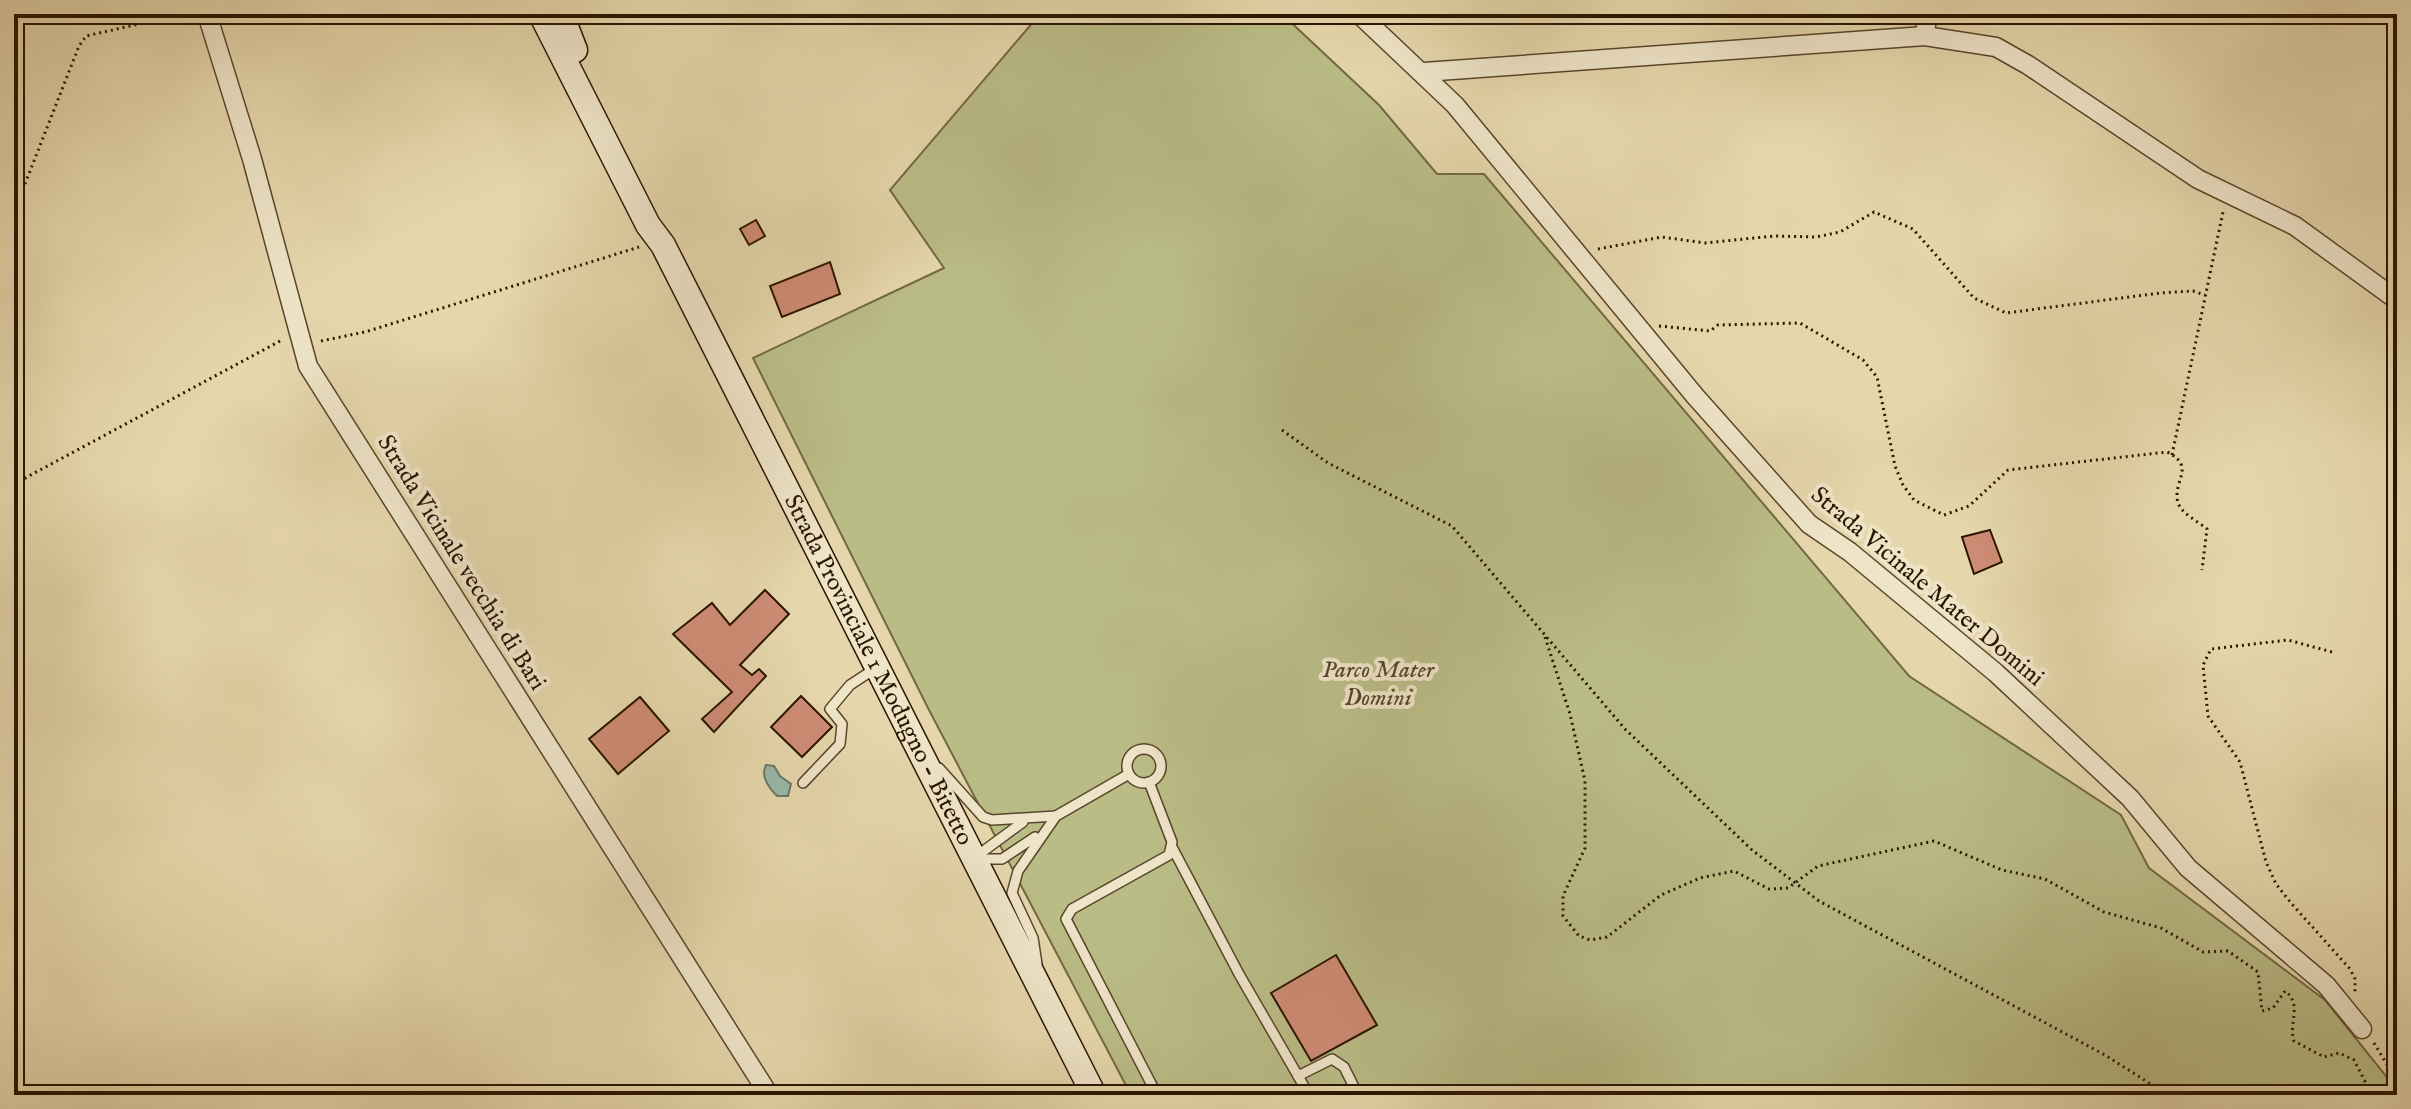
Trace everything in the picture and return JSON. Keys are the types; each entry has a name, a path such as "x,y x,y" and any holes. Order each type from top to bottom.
{"main road":[{"name":"Strada Provinciale 1 Modugno - Bitetto","path":"553,21 648,225 663,245 1094,1095"}],"street":[{"name":"Strada Vicinale vecchia di Bari","path":"207,14 252,159 298,340 316,379 769,1095"},
{"name":"Strada Vicinale Mater Domini","path":"1359,14 1424,72 1640,330 1809,524 1850,552 1996,673 2130,798 2188,868 2326,985 2362,1029"},
{"path":"1925,36 1927,14"},
{"path":"1424,72 1925,36 1996,47 2198,179 2295,226 2397,300"}],"lane":[{"path":"803,783 840,744 842,724 830,709 850,685 876,668"},
{"path":"916,746 959,788 975,813 992,820 1056,816"},
{"path":"1142,748 1153,751 1160,759 1161,770 1149,782 1138,782 1129,774 1127,763 1132,753 1142,748"},
{"path":"1042,991 1033,938 1012,893 1018,871 1040,834 1056,816 1129,774"},
{"path":"1149,782 1172,847 1231,960 1309,1095"},
{"path":"973,859 1012,827 1030,819"},
{"path":"973,859 1002,859 1040,834"},
{"path":"1157,1095 1066,919 1072,909 1169,855 1172,847"},
{"path":"1298,1076 1332,1059 1344,1067 1358,1095"}],"path":[{"path":"14,40 23,14"},
{"path":"14,212 79,46 86,36 183,14"},
{"path":"2172,455 2228,193"},
{"path":"1577,254 1662,237 1705,243 1774,236 1816,237 1840,232 1874,212 1913,229 1974,298 2006,313 2160,293 2193,291 2205,295"},
{"path":"14,484 179,399 283,339 311,342 365,332 627,249 663,245"},
{"path":"1640,330 1662,326 1710,331 1718,325 1800,323 1846,347 1877,377 1895,466 1903,485 1914,500 1944,515 1969,506 2008,470 2152,453 2172,455 2183,466 2178,502 2183,511 2207,529 2202,570"},
{"path":"1282,430 1328,463 1452,526 1625,729 1752,850 1819,901 2105,1055 2168,1095"},
{"path":"1545,637 1570,714 1585,781 1585,848 1563,896 1563,916 1579,936 1590,940 1607,937 1661,895 1700,878 1734,871 1769,889 1788,888 1818,866 1934,841 2002,870 2045,879 2104,912 2161,928 2203,952 2228,951 2244,960 2258,972 2262,1011 2273,1008 2285,991 2292,996 2295,1006 2291,1032 2294,1041 2324,1057 2339,1053 2354,1060 2372,1095"},
{"path":"2332,652 2288,640 2211,649 2203,665 2208,716 2240,762 2266,862 2276,884 2338,954 2355,979 2356,991 2346,1011"},
{"path":"2362,1029 2397,1081"}],"green space":[{"name":"Parco Mater Domini","path":"1040,14 1282,14 1379,105 1437,174 1484,174 1909,676 2121,815 2149,868 2325,1000 2386,1076 2394,1095 1131,1095 929,710 753,358 944,268 890,190"}],"shaded area":[{"path":"766,765 774,766 780,776 791,784 788,796 777,796 771,789 765,778"}],"building":[{"path":"756,220 765,236 749,245 740,229"},
{"path":"830,262 840,294 782,317 770,286"},
{"path":"1990,530 2002,562 1974,574 1962,537"},
{"path":"765,590 789,614 740,665 752,675 759,669 766,676 714,732 702,719 732,692 673,634 712,603 730,625"},
{"path":"801,696 832,727 802,757 771,727"},
{"path":"640,697 669,731 618,774 589,739"},
{"path":"1336,955 1377,1025 1311,1061 1271,993"}]}
